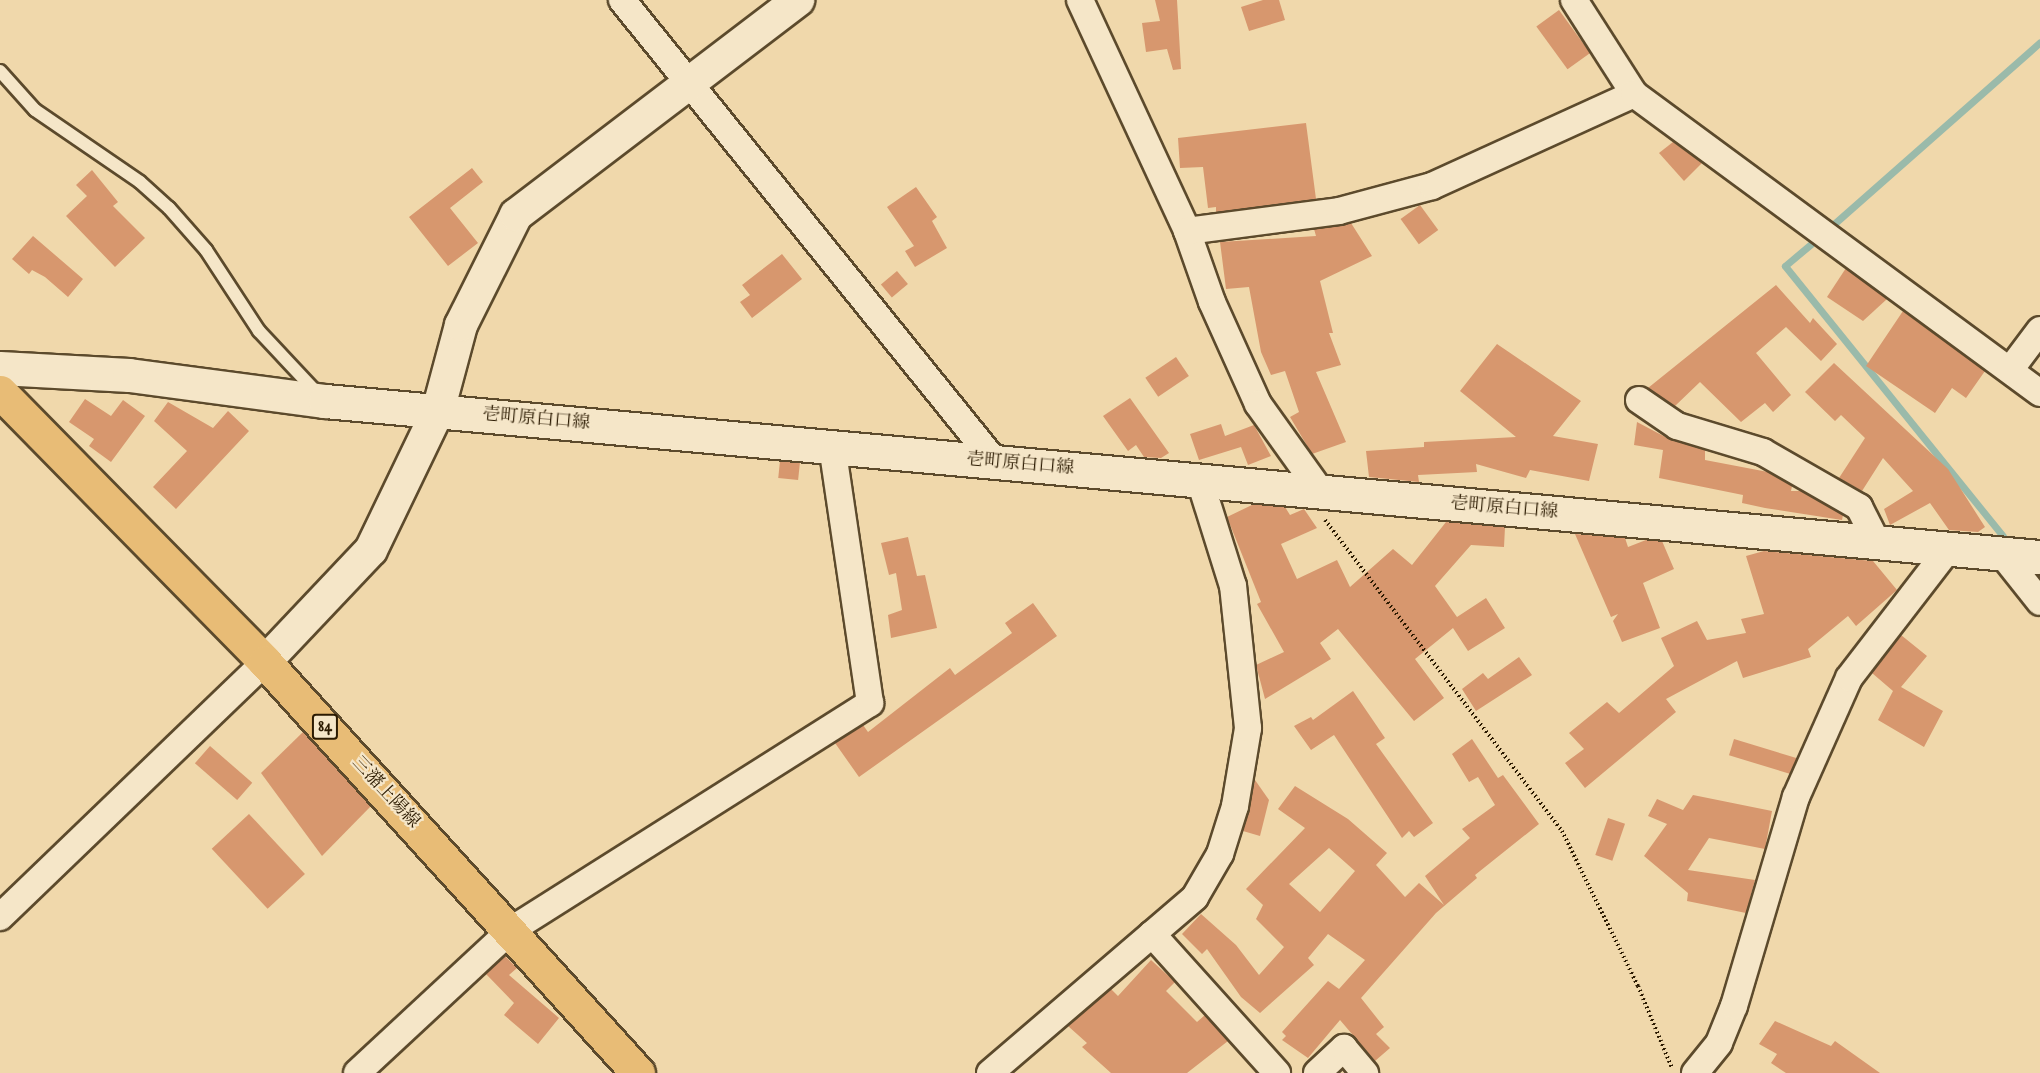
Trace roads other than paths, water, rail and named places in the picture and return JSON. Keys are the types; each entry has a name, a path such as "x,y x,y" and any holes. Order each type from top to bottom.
{"main road":[{"name":"壱町原白口線","path":"0,368 129,375 325,401 832,446 997,464 2040,557"},
{"name":"三潴上陽線","path":"0,392 265,662 511,930 638,1073"}],"street":[{"path":"622,0 688,86 997,464"},
{"path":"0,917 265,662 370,550 438,411 461,325 516,215 798,0"},
{"path":"1080,0 1187,231 1212,302 1258,404 1310,491"},
{"path":"1574,0 1634,94 2040,393"},
{"path":"1187,231 1339,212 1432,186 1634,94"},
{"path":"2010,370 2040,330"},
{"path":"1639,400 1677,426 1763,452 1859,507 1876,542"},
{"path":"357,1073 511,930 870,704 832,446"},
{"path":"990,1073 1195,897 1220,854 1245,760 1248,728 1233,586 1200,481"},
{"path":"1695,1073 1719,1043 1734,1006 1796,797 1849,678 1949,548"},
{"path":"2002,554 2040,602"},
{"path":"1152,934 1277,1073"},
{"path":"1317,1073 1344,1048 1365,1073"}],"lane":[{"path":"0,71 35,110 140,182 169,208 206,250 259,331 325,401"}],"waterway":[{"path":"1835,223 2040,42"},
{"path":"1811,244 1785,266 2003,536"},
{"path":"2028,566 2040,580"}]}
